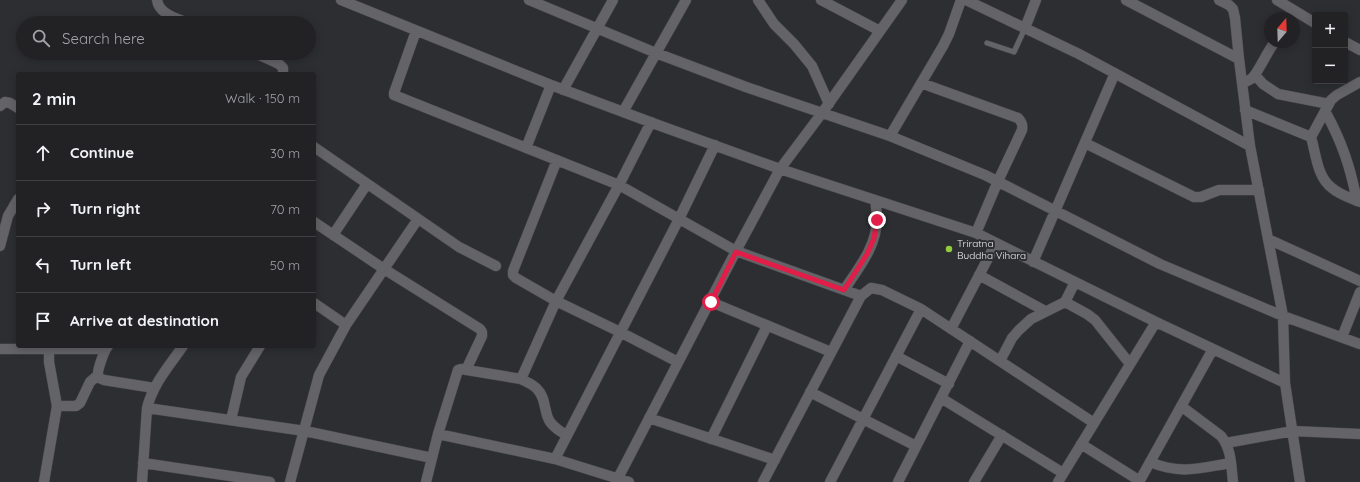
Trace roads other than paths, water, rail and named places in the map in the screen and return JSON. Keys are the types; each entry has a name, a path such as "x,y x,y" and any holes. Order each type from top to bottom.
{"street":[{"path":"157,0 158,6 163,12 172,16"},
{"path":"341,0 563,90 780,169 976,233 1156,322 1285,383"},
{"path":"530,0 541,2 656,53 746,87 890,136 985,175 1160,264 1283,316 1360,344"},
{"path":"563,90 613,0"},
{"path":"623,112 686,0"},
{"path":"758,0 774,24 804,55 812,66 829,104"},
{"path":"821,0 880,31"},
{"path":"617,480 780,169 829,104 902,0"},
{"path":"890,136 949,34 961,0"},
{"path":"966,0 1079,54 1250,146"},
{"path":"1026,28 1036,0"},
{"path":"1126,0 1239,59"},
{"path":"1219,0 1229,5 1233,10 1235,18 1250,146 1283,316 1285,383 1300,482"},
{"path":"1276,0 1291,12"},
{"path":"1300,17 1312,22"},
{"path":"416,31 394,95 619,185 736,252 861,296"},
{"path":"1348,44 1360,50"},
{"path":"1242,83 1251,79 1255,75 1270,48"},
{"path":"270,60 279,64 283,68 283,72"},
{"path":"1033,262 1115,73"},
{"path":"1255,75 1264,84 1278,94 1327,108"},
{"path":"1358,202 1337,192 1326,183 1321,175 1311,137 1327,108 1337,95 1360,82"},
{"path":"921,83 1018,118 1023,125 976,233"},
{"path":"526,148 551,85"},
{"path":"0,106 5,102 16,107"},
{"path":"1327,108 1344,151 1358,202"},
{"path":"1245,110 1311,137"},
{"path":"521,379 556,301 619,185 651,122"},
{"path":"1085,143 1194,197 1201,197 1219,190 1259,190"},
{"path":"555,459 566,435 679,219 715,145"},
{"path":"316,148 458,247 496,266"},
{"path":"557,160 513,274 516,278 556,301 678,362"},
{"path":"334,235 367,184"},
{"path":"844,290 867,254 874,238 877,220 875,200"},
{"path":"0,246 4,213 16,201"},
{"path":"290,482 319,375 346,325 418,219"},
{"path":"316,223 384,270 480,329 482,336 466,370"},
{"path":"1268,239 1360,281"},
{"path":"951,329 996,243"},
{"path":"979,275 1045,311"},
{"path":"1000,361 1012,338 1019,330 1031,319 1045,311 1060,306 1064,302 1075,282"},
{"path":"763,482 861,296 871,288 876,288 920,309 1094,423"},
{"path":"1342,338 1360,292"},
{"path":"711,302 832,352"},
{"path":"1064,302 1096,320 1130,364"},
{"path":"316,304 346,325"},
{"path":"830,482 920,309"},
{"path":"1058,482 1156,322"},
{"path":"710,439 767,326"},
{"path":"898,482 970,341"},
{"path":"44,482 57,406 50,373 49,348"},
{"path":"0,349 106,348 98,375 90,382 80,403 76,406 57,406"},
{"path":"142,482 147,408 154,388 182,348"},
{"path":"231,420 241,377 259,348"},
{"path":"1081,444 1140,481 1213,349"},
{"path":"896,356 948,384"},
{"path":"426,482 438,434 458,370 461,369 521,379 538,389 542,394 548,418 555,428 566,435"},
{"path":"98,375 99,378 104,380 154,388"},
{"path":"810,392 916,446"},
{"path":"941,398 1063,473"},
{"path":"1181,406 1221,436 1226,443 1230,452 1233,482"},
{"path":"147,408 305,431 432,458"},
{"path":"649,418 775,460"},
{"path":"1226,443 1293,431 1360,434"},
{"path":"438,434 555,459 617,480 629,482"},
{"path":"974,482 1002,435"},
{"path":"1150,462 1164,468 1176,470 1194,469 1231,463"},
{"path":"143,463 270,482"}],"lane":[{"path":"987,44 1014,52 1026,28"}],"place":[{"name":"Triratna Buddha Vihara","path":"949,249"}]}
